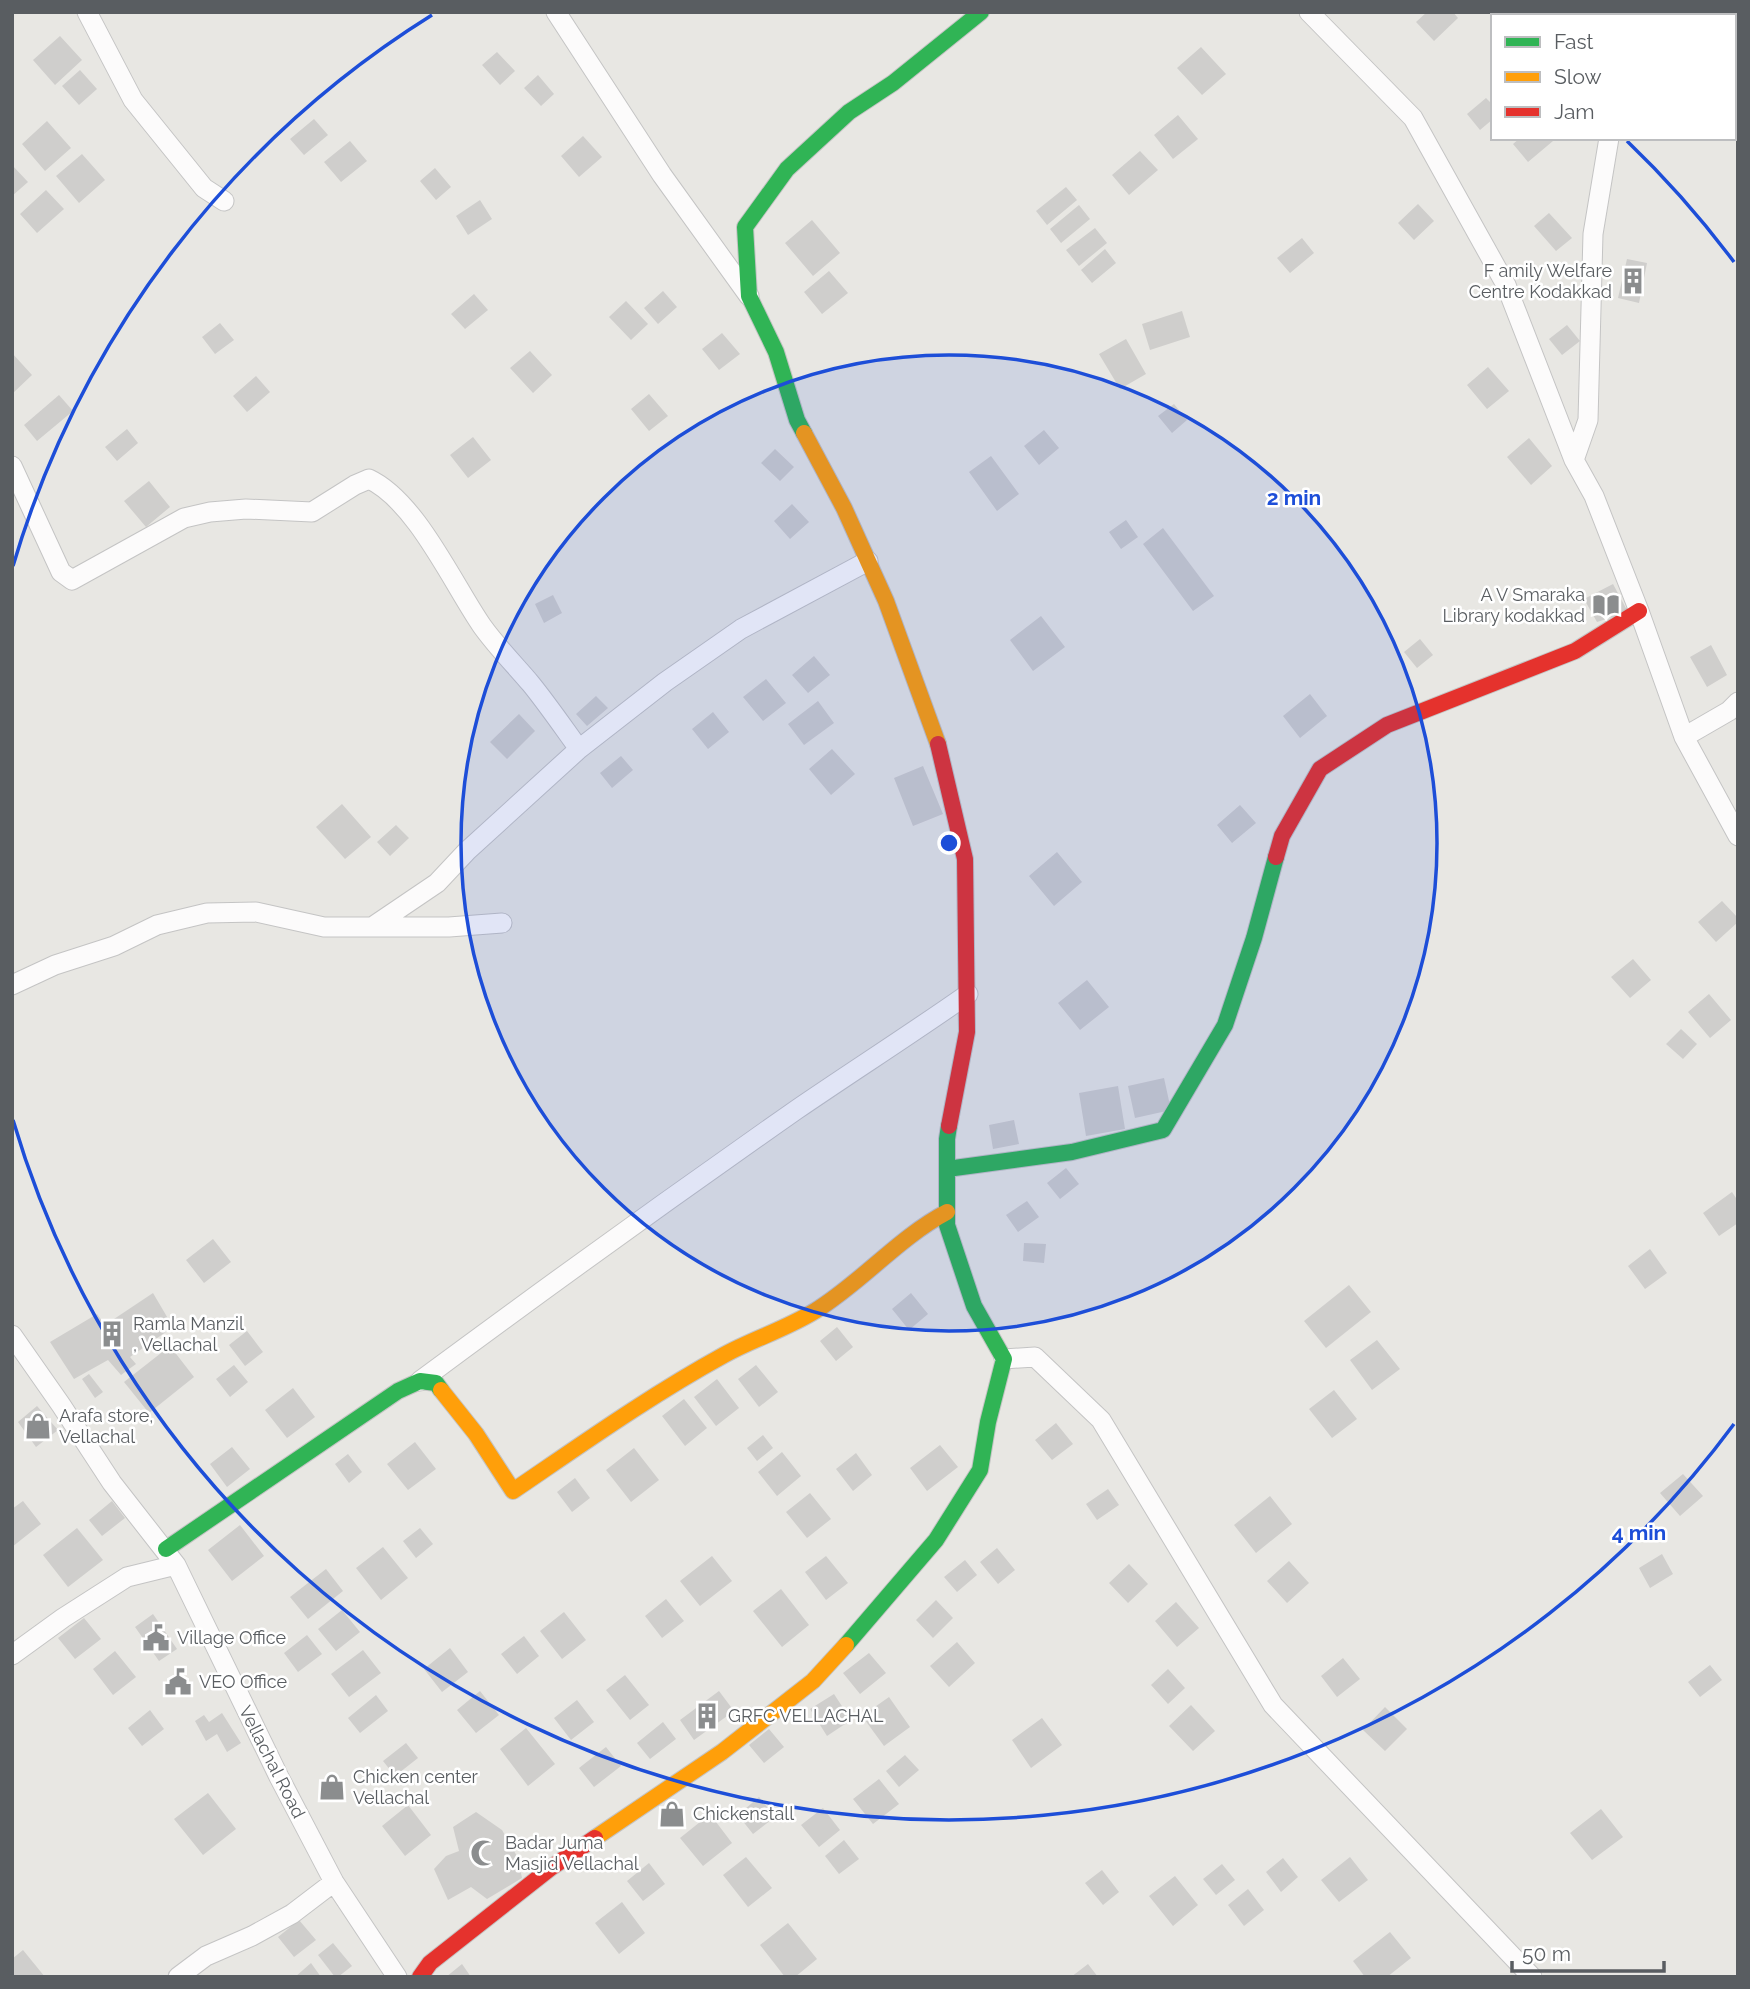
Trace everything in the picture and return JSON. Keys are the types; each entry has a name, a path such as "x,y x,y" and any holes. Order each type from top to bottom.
{"main road":[{"path":"420,1977 430,1962 552,1867 722,1752 813,1681 936,1540 980,1470 988,1422 1004,1359 974,1307 947,1224 947,1139 967,1032 965,859 943,762 886,601 844,508 797,420 776,352 749,296 745,227 787,169 849,112 894,83 981,12"},
{"path":"947,1169 1072,1152 1163,1130 1225,1025 1254,938 1282,836 1320,769 1387,725 1575,652 1639,611"},
{"path":"171,1557 398,1391 420,1381 436,1382 476,1434 513,1490 644,1403 725,1355 823,1306 929,1221 947,1212"}],"street":[{"path":"87,12 133,100 204,188 224,201"},
{"path":"556,12 662,175 749,296"},
{"path":"1309,12 1413,118 1506,285 1574,460 1594,496 1684,737 1738,836"},
{"path":"1574,460 1588,420 1593,234 1609,140"},
{"path":"12,466 61,572 72,580 184,518 210,512 246,509 313,512 369,479 382,485 401,503 441,558 483,628 532,685 579,749"},
{"path":"372,927 437,883 467,851 579,749 665,682 741,629 868,561"},
{"path":"1684,737 1730,711 1738,702"},
{"path":"12,985 55,965 114,946 157,925 206,913 256,912 324,927 449,927 502,923"},
{"path":"420,1381 590,1256 798,1109 968,994"},
{"name":"Vellachal Road","path":"12,1335 112,1483 171,1557 273,1766 334,1882 397,1977"},
{"path":"1004,1359 1035,1357 1101,1420 1273,1705 1532,1977"},
{"path":"12,1656 63,1618 127,1577 171,1557"},
{"path":"178,1977 206,1956 252,1936 292,1914 334,1882"}],"building":[{"path":"1427,12 1453,12 1458,18 1434,41 1416,22"},
{"path":"60,36 82,60 55,85 33,60"},
{"path":"1201,47 1226,74 1202,95 1177,68"},
{"path":"497,52 515,71 500,85 482,65"},
{"path":"80,70 97,89 79,105 62,86"},
{"path":"538,75 554,94 541,106 524,88"},
{"path":"1486,98 1491,103 1491,121 1480,130 1467,114"},
{"path":"1178,115 1198,139 1173,159 1154,135"},
{"path":"314,119 328,135 304,155 290,139"},
{"path":"47,121 71,148 45,171 22,144"},
{"path":"583,136 602,157 579,177 561,156"},
{"path":"1518,140 1553,141 1528,162 1513,144"},
{"path":"350,141 367,161 341,182 324,162"},
{"path":"1140,151 1158,170 1129,195 1112,175"},
{"path":"82,154 105,180 79,203 56,176"},
{"path":"12,165 28,182 12,196"},
{"path":"435,168 451,187 436,200 420,181"},
{"path":"1066,187 1077,200 1047,225 1036,211"},
{"path":"46,190 64,209 37,233 20,214"},
{"path":"480,200 492,219 468,235 456,216"},
{"path":"1418,204 1434,221 1414,240 1398,223"},
{"path":"1079,205 1090,219 1061,243 1050,229"},
{"path":"1549,213 1572,238 1556,251 1534,226"},
{"path":"812,220 840,253 813,276 785,243"},
{"path":"1095,228 1107,243 1079,266 1066,250"},
{"path":"1302,238 1314,253 1290,273 1277,258"},
{"path":"1105,249 1116,263 1092,283 1081,270"},
{"name":"F amily Welfare Centre Kodakkad","path":"1627,259 1647,263 1639,303 1618,298"},
{"path":"829,271 848,293 822,314 804,292"},
{"path":"663,291 677,307 658,324 644,308"},
{"path":"474,294 488,310 465,329 451,314"},
{"path":"626,301 648,324 631,340 609,317"},
{"path":"1182,311 1190,337 1150,350 1142,324"},
{"path":"220,323 234,340 215,354 202,337"},
{"path":"1567,325 1580,341 1562,355 1549,339"},
{"path":"722,333 740,354 719,370 702,349"},
{"path":"1126,339 1146,374 1120,389 1099,354"},
{"path":"530,351 552,375 533,393 510,368"},
{"path":"12,353 32,375 12,394"},
{"path":"1488,367 1509,391 1487,409 1467,385"},
{"path":"256,376 270,392 247,412 233,396"},
{"path":"649,394 668,416 649,431 631,409"},
{"path":"59,395 73,411 37,441 24,425"},
{"path":"1174,404 1187,420 1172,433 1158,416"},
{"path":"127,429 138,443 117,461 105,447"},
{"path":"1044,430 1059,448 1039,465 1024,446"},
{"path":"473,437 491,460 468,478 450,455"},
{"path":"1529,438 1552,466 1531,485 1507,457"},
{"path":"775,449 794,467 780,481 761,463"},
{"path":"991,456 1019,494 997,511 969,472"},
{"path":"149,481 170,507 146,527 124,501"},
{"path":"792,504 809,522 790,539 774,521"},
{"path":"1126,520 1138,537 1121,549 1109,532"},
{"path":"1163,528 1214,596 1193,611 1143,544"},
{"name":"A V Smaraka Library kodakkad","path":"1613,584 1628,612 1597,622 1584,599"},
{"path":"553,595 562,613 544,623 535,604"},
{"path":"1041,616 1065,647 1033,671 1010,640"},
{"path":"1420,639 1433,655 1417,668 1404,652"},
{"path":"1711,645 1727,675 1707,687 1690,657"},
{"path":"814,656 830,675 808,693 792,675"},
{"path":"766,679 786,703 763,721 743,697"},
{"path":"1310,694 1327,716 1300,738 1283,716"},
{"path":"596,696 608,708 587,726 576,714"},
{"path":"818,701 834,723 804,745 788,724"},
{"path":"713,712 729,732 708,749 692,729"},
{"path":"519,714 535,731 507,759 490,742"},
{"path":"832,749 855,774 831,795 809,769"},
{"path":"621,756 633,770 612,788 600,773"},
{"path":"923,766 943,814 913,826 894,778"},
{"path":"342,804 371,837 345,859 316,827"},
{"path":"1240,805 1256,823 1232,843 1217,825"},
{"path":"396,825 409,838 390,856 377,842"},
{"path":"1057,852 1082,882 1054,906 1029,876"},
{"path":"1722,901 1738,918 1738,922 1716,942 1698,922"},
{"path":"1633,959 1651,980 1630,998 1611,977"},
{"path":"1087,980 1109,1007 1080,1030 1058,1003"},
{"path":"1709,994 1731,1020 1710,1038 1688,1012"},
{"path":"1681,1029 1697,1044 1683,1059 1666,1044"},
{"path":"1164,1078 1171,1110 1135,1118 1128,1086"},
{"path":"1118,1086 1125,1129 1086,1136 1079,1093"},
{"path":"1014,1120 1019,1144 993,1149 989,1125"},
{"path":"1066,1168 1079,1184 1060,1199 1047,1183"},
{"path":"1732,1192 1738,1201 1738,1223 1719,1236 1703,1213"},
{"path":"1027,1201 1039,1217 1018,1232 1006,1215"},
{"path":"213,1239 231,1262 204,1283 186,1260"},
{"path":"1024,1243 1046,1244 1044,1263 1023,1261"},
{"path":"1650,1249 1667,1273 1645,1289 1628,1266"},
{"path":"1349,1285 1371,1312 1326,1348 1304,1321"},
{"name":"Ramla Manzil , Vellachal","path":"153,1293 173,1327 130,1357 136,1364 121,1375 108,1360 74,1379 50,1342 97,1314 105,1325"},
{"path":"911,1293 928,1314 909,1330 892,1309"},
{"path":"837,1327 853,1347 836,1361 820,1341"},
{"path":"247,1331 263,1352 245,1366 229,1345"},
{"path":"1377,1340 1400,1369 1372,1390 1350,1360"},
{"path":"170,1346 194,1377 149,1413 124,1382"},
{"path":"234,1365 248,1382 230,1397 216,1379"},
{"path":"756,1365 778,1392 759,1407 738,1379"},
{"path":"89,1374 103,1392 95,1398 82,1379"},
{"path":"717,1379 739,1408 716,1426 694,1397"},
{"path":"293,1388 315,1417 287,1438 265,1410"},
{"path":"1334,1390 1357,1419 1332,1438 1309,1409"},
{"path":"684,1399 707,1428 685,1446 662,1416"},
{"name":"Arafa store, Vellachal","path":"37,1406 58,1430 36,1447 18,1422"},
{"path":"1056,1423 1073,1444 1052,1460 1035,1440"},
{"path":"763,1435 773,1448 757,1461 747,1448"},
{"path":"415,1442 436,1469 408,1490 387,1464"},
{"path":"940,1445 958,1467 927,1491 910,1468"},
{"path":"232,1447 250,1469 227,1487 210,1464"},
{"path":"634,1448 659,1480 631,1502 606,1470"},
{"path":"782,1452 801,1476 777,1496 758,1472"},
{"path":"856,1453 872,1475 853,1491 836,1469"},
{"path":"348,1454 362,1472 349,1483 335,1464"},
{"path":"1683,1474 1703,1496 1680,1516 1660,1493"},
{"path":"575,1478 590,1498 572,1512 557,1492"},
{"path":"1108,1489 1119,1505 1097,1520 1086,1504"},
{"path":"810,1493 831,1519 807,1538 786,1512"},
{"path":"1270,1496 1292,1524 1256,1553 1234,1525"},
{"path":"23,1501 41,1524 12,1547 12,1509"},
{"path":"112,1501 125,1518 102,1536 89,1520"},
{"path":"240,1525 264,1556 232,1581 208,1550"},
{"path":"77,1528 103,1560 68,1587 43,1555"},
{"path":"420,1528 433,1544 416,1558 403,1541"},
{"path":"383,1547 408,1578 381,1600 356,1568"},
{"path":"997,1548 1015,1570 998,1584 980,1562"},
{"path":"1662,1554 1673,1574 1650,1588 1639,1568"},
{"path":"712,1556 732,1581 700,1606 680,1581"},
{"path":"826,1556 848,1583 826,1600 805,1572"},
{"path":"965,1560 977,1575 957,1592 944,1577"},
{"path":"1289,1561 1309,1583 1287,1603 1267,1581"},
{"path":"1129,1564 1148,1584 1128,1603 1109,1583"},
{"path":"326,1569 343,1591 308,1619 290,1597"},
{"path":"781,1589 809,1625 782,1647 753,1611"},
{"path":"666,1599 684,1621 662,1638 645,1616"},
{"path":"936,1600 953,1618 933,1638 916,1620"},
{"path":"1176,1602 1199,1628 1177,1647 1155,1621"},
{"path":"342,1610 360,1632 336,1651 318,1629"},
{"path":"564,1612 586,1640 562,1659 540,1631"},
{"name":"Village Office","path":"153,1614 177,1649 159,1661 135,1627"},
{"path":"84,1618 101,1639 75,1659 58,1638"},
{"path":"307,1635 322,1654 298,1672 284,1653"},
{"path":"524,1636 539,1656 517,1674 501,1654"},
{"path":"957,1642 975,1663 949,1687 930,1666"},
{"path":"450,1648 468,1672 442,1692 424,1669"},
{"path":"363,1650 381,1673 349,1697 331,1674"},
{"path":"115,1651 136,1677 113,1695 93,1669"},
{"path":"869,1653 886,1673 860,1694 843,1673"},
{"path":"1343,1658 1360,1679 1337,1697 1321,1676"},
{"path":"1710,1665 1722,1680 1700,1697 1688,1682"},
{"path":"1168,1669 1185,1688 1168,1704 1151,1685"},
{"path":"625,1675 649,1705 630,1720 606,1690"},
{"path":"480,1691 499,1715 476,1733 457,1710"},
{"name":"GRFC VELLACHAL","path":"719,1691 734,1711 694,1740 680,1720"},
{"path":"834,1694 851,1720 827,1736 810,1709"},
{"path":"376,1695 388,1711 360,1733 348,1718"},
{"path":"889,1697 910,1727 884,1746 862,1716"},
{"path":"577,1700 594,1722 571,1740 554,1718"},
{"path":"1191,1705 1215,1731 1193,1751 1169,1726"},
{"path":"1385,1707 1407,1729 1385,1751 1363,1730"},
{"path":"150,1710 164,1729 142,1746 128,1728"},
{"path":"222,1713 241,1743 227,1752 217,1734 206,1741 195,1721 204,1715 209,1722"},
{"path":"1042,1718 1062,1745 1031,1768 1012,1740"},
{"path":"663,1722 676,1739 650,1759 637,1743"},
{"path":"526,1728 555,1764 528,1786 500,1749"},
{"path":"769,1729 784,1747 764,1763 749,1745"},
{"path":"406,1743 418,1758 395,1776 383,1761"},
{"path":"606,1747 621,1766 594,1787 579,1768"},
{"path":"905,1755 919,1770 899,1787 886,1771"},
{"path":"879,1779 899,1804 873,1824 853,1799"},
{"path":"208,1793 236,1829 203,1855 174,1819"},
{"path":"759,1797 775,1817 753,1834 738,1815"},
{"path":"408,1805 431,1835 405,1856 382,1826"},
{"path":"823,1808 840,1830 819,1847 801,1825"},
{"path":"1601,1809 1623,1837 1592,1860 1570,1833"},
{"name":"Badar Juma Masjid Vellachal","path":"476,1812 502,1830 518,1858 522,1878 487,1899 471,1887 448,1900 434,1869 446,1856 459,1851 453,1827"},
{"path":"710,1814 732,1843 703,1866 680,1838"},
{"path":"844,1840 859,1859 839,1874 825,1856"},
{"path":"746,1857 772,1888 748,1907 723,1875"},
{"path":"1350,1857 1368,1880 1339,1902 1321,1880"},
{"path":"1283,1858 1298,1877 1281,1892 1266,1872"},
{"path":"649,1863 665,1884 643,1901 627,1881"},
{"path":"1222,1864 1235,1880 1216,1895 1203,1879"},
{"path":"1102,1870 1119,1892 1103,1905 1085,1883"},
{"path":"1175,1876 1198,1905 1173,1926 1149,1896"},
{"path":"1248,1889 1264,1910 1244,1926 1228,1905"},
{"path":"622,1902 645,1933 619,1954 595,1923"},
{"path":"299,1920 316,1940 294,1957 278,1937"},
{"path":"788,1923 817,1959 795,1977 785,1977 760,1945"},
{"path":"1390,1932 1411,1958 1387,1977 1365,1977 1353,1961"},
{"path":"333,1943 352,1966 338,1977 335,1977 318,1955"},
{"path":"23,1950 45,1977 12,1977 12,1959"},
{"path":"311,1963 321,1977 295,1977"},
{"path":"462,1964 471,1977 446,1977"},
{"path":"1088,1964 1098,1977 1071,1977"}],"traffic: fast":[{"path":"804,433 797,420 776,352 749,296 745,227 787,169 849,112 893,83 981,12"},
{"path":"947,1169 1072,1152 1163,1130 1225,1025 1254,938 1276,857"},
{"path":"846,1645 936,1540 980,1470 988,1422 1004,1359 974,1306 947,1225 949,1126"},
{"path":"166,1549 398,1391 420,1381 436,1383 441,1390"}],"traffic: slow":[{"path":"804,433 844,508 886,601 938,744"},
{"path":"441,1390 476,1434 513,1491 617,1420 697,1370 815,1311 849,1287 912,1234 947,1212"},
{"path":"595,1838 722,1752 813,1681 846,1645"}],"traffic: jam":[{"path":"1276,857 1282,836 1320,769 1387,725 1575,651 1639,611"},
{"path":"938,744 965,859 967,1032 949,1126"},
{"path":"420,1977 430,1963 552,1867 595,1838"}],"place":[{"name":"F amily Welfare Centre Kodakkad","path":"1633,281"},
{"name":"A V Smaraka Library kodakkad","path":"1606,605"},
{"name":"Ramla Manzil , Vellachal","path":"112,1334"},
{"name":"Arafa store, Vellachal","path":"38,1426"},
{"name":"Village Office","path":"156,1638"},
{"name":"VEO Office","path":"178,1682"},
{"name":"GRFC VELLACHAL","path":"707,1716"},
{"name":"Chicken center Vellachal","path":"332,1787"},
{"name":"Chickenstall","path":"672,1814"},
{"name":"Badar Juma Masjid Vellachal","path":"484,1853"}]}
